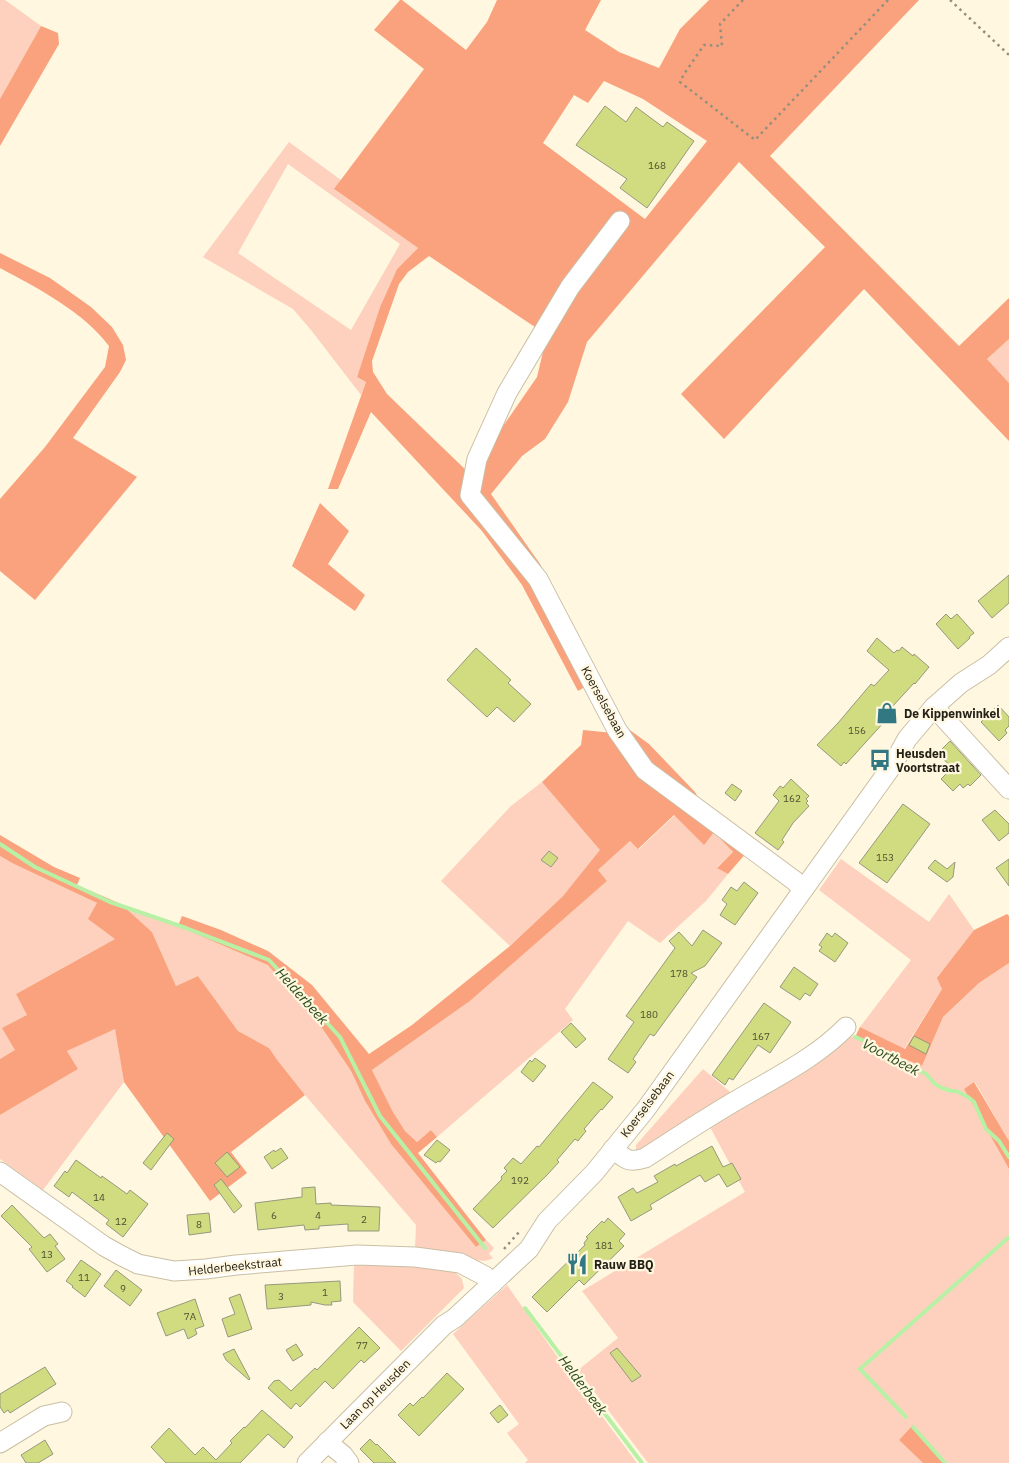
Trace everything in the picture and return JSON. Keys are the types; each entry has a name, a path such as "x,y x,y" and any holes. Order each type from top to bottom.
{"street":[{"name":"Koerselsebaan","path":"620,221 570,287 507,393 478,459 470,495 538,579 617,730 645,770 795,881 803,889"},
{"name":"Koerselsebaan","path":"488,1280 522,1240 547,1222 594,1173 646,1109 892,766 907,738 938,712 961,683 989,665 1009,647"},
{"path":"938,712 1009,789"},
{"name":"Koerselsebaan","path":"613,1149 628,1160 635,1161 645,1158 816,1052 846,1027"},
{"name":"Helderbeekstraat","path":"0,1172 104,1246 132,1261 147,1266 174,1271 357,1255 415,1257 460,1263 488,1280"},
{"name":"Laan op Heusden","path":"306,1463 444,1325 451,1311 488,1280"},
{"path":"0,1443 44,1416 62,1412"},
{"path":"327,1442 343,1455 349,1463"}],"path":[{"path":"743,0 720,24 722,46 704,45 680,82 755,140 888,0"},
{"path":"950,0 1009,55"}],"shaded area":[{"path":"0,0 5,0 41,26 0,99"},
{"path":"402,0 466,50 487,22 497,0 601,0 585,30 619,52 659,68 680,29 709,0 919,0 770,156 959,346 1009,298 1009,339 987,359 1009,383 1009,441 864,289 724,439 681,394 825,247 739,162 587,342 568,402 545,439 522,456 491,494 540,564 597,680 578,691 522,585 482,531 371,412 338,489 328,489 366,382 357,377 380,307 397,269 418,248 334,189 424,69 374,30","holes":["604,81 643,99 707,141 645,219 543,143 574,95 588,103","429,256 547,335 537,377 470,474 387,394 373,372 372,361 399,284 408,272"]},
{"path":"41,26 58,33 59,44 0,146 0,99"},
{"path":"289,142 341,180 335,190 418,248 397,269 380,307 357,377 366,382 361,395 293,309 203,257","holes":["288,164 400,244 351,330 238,253"]},
{"path":"0,253 50,278 91,307 112,327 123,345 126,360 120,372 73,438 137,477 35,600 0,571 0,499 45,447 105,367 109,346 99,334 73,312 44,292 0,268"},
{"path":"1009,339 1009,383 987,359"},
{"path":"320,503 349,531 328,564 365,595 355,611 292,566"},
{"path":"616,720 649,744 695,792 706,811 748,851 728,874 717,868 733,852 714,832 704,845 674,815 638,849 630,841 598,870 607,881 470,1001 372,1070 393,1112 405,1131 417,1142 431,1130 437,1137 418,1153 486,1240 476,1247 391,1144 365,1101 351,1071 322,1028 268,965 178,926 182,916 221,930 268,951 312,985 369,1054 412,1025 510,946 563,896 600,850 542,782 581,745 583,730 623,734"},
{"path":"542,782 601,850 563,896 510,946 441,881 511,806"},
{"path":"675,815 704,844 714,831 733,852 717,867 728,874 706,901 660,943 628,921 565,1009 573,1020 437,1137 431,1130 417,1142 405,1131 393,1112 372,1070 470,1001 607,881 598,870 630,841 639,849"},
{"path":"0,835 54,867 80,878 77,885 121,904 152,932 176,986 198,976 238,1031 269,1048 305,1095 231,1152 247,1173 210,1201 124,1082 115,1029 67,1051 78,1069 0,1115 0,1059 15,1050 2,1028 27,1015 16,994 115,939 88,919 97,903 0,856"},
{"path":"0,856 97,903 115,939 16,994 28,1015 16,1050 0,1059"},
{"path":"841,859 929,922 949,894 974,930 958,951 942,989 904,1049 860,1027 911,960 819,890"},
{"path":"121,904 203,935 268,964 322,1028 351,1071 365,1101 391,1144 476,1247 486,1240 494,1248 489,1254 493,1258 482,1261 451,1252 415,1249 416,1225 305,1095 269,1048 238,1031 198,976 176,986 152,932"},
{"path":"1007,914 1009,916 1009,963 979,983 943,1017 922,1066 876,1047 856,1035 860,1027 905,1049 942,989 937,978 974,930"},
{"path":"1009,963 1009,1141 975,1082 964,1089 1009,1169 1009,1463 946,1463 913,1426 899,1440 923,1463 648,1463 578,1370 618,1338 582,1291 745,1192 710,1127 846,1039 856,1035 922,1066 943,1017 979,983"},
{"path":"115,1028 124,1082 43,1190 0,1159 0,1115 78,1069 67,1051"},
{"path":"703,1069 736,1097 638,1154 636,1145"},
{"path":"974,1082 1009,1141 1009,1169 964,1089"},
{"path":"354,1264 410,1265 454,1271 462,1279 464,1288 401,1351 353,1302"},
{"path":"507,1285 554,1352 637,1463 525,1463 528,1460 507,1433 519,1424 453,1334"},
{"path":"913,1425 946,1463 923,1463 899,1440"}],"building":[{"path":"605,106 626,122 636,107 663,127 667,122 694,141 647,208 620,188 627,179 576,145"},
{"path":"1009,575 1009,603 992,618 978,601"},
{"path":"946,614 951,619 957,614 974,633 958,649 936,624"},
{"path":"877,638 894,653 902,647 913,656 914,654 929,667 892,707 895,710 888,723 885,721 846,764 844,762 841,766 817,745 871,684 874,686 889,670 867,651"},
{"path":"476,648 511,680 508,683 531,704 514,722 497,707 487,717 447,680"},
{"path":"998,705 1009,717 1009,726 1005,730 1007,733 999,741 981,722"},
{"path":"950,741 981,775 970,786 968,784 963,788 960,784 953,791 941,779 947,773 945,771 950,766 938,753"},
{"path":"791,779 809,796 806,799 808,801 806,803 809,806 793,823 778,850 755,833 779,801 773,795 780,786 783,788"},
{"path":"732,784 742,791 735,801 725,793"},
{"path":"903,804 930,824 887,883 859,863"},
{"path":"995,810 1009,824 1009,833 999,841 982,820"},
{"path":"549,851 558,858 551,867 541,860"},
{"path":"1009,859 1009,886 996,868"},
{"path":"935,860 947,869 955,862 953,877 947,882 928,868"},
{"path":"744,882 758,893 735,925 720,915 727,904 722,900 731,887 737,891"},
{"path":"703,930 722,943 705,966 691,973 697,977 654,1036 650,1034 633,1059 636,1062 628,1073 608,1059 634,1022 626,1016 675,948 669,941 679,932 692,946"},
{"path":"827,933 832,937 835,933 848,943 835,962 819,951 822,947 819,945"},
{"path":"794,967 818,984 810,996 805,993 800,1000 780,987"},
{"path":"764,1003 791,1022 770,1053 758,1045 733,1080 729,1078 725,1085 712,1075"},
{"path":"571,1023 586,1039 576,1048 561,1032"},
{"path":"914,1036 930,1044 926,1054 909,1045"},
{"path":"535,1058 546,1066 533,1082 521,1072 530,1060 532,1062"},
{"path":"593,1082 613,1097 584,1129 586,1131 578,1141 575,1139 557,1160 559,1162 493,1228 473,1209 502,1179 501,1177 507,1171 504,1168 513,1158 521,1164 537,1146 539,1147"},
{"path":"167,1133 174,1139 151,1170 143,1163"},
{"path":"437,1140 450,1150 440,1162 436,1163 424,1155"},
{"path":"712,1146 723,1167 732,1163 741,1179 727,1187 719,1174 705,1182 700,1175 650,1205 652,1209 631,1221 618,1197 633,1188 637,1193 658,1182 654,1176"},
{"path":"281,1148 288,1158 272,1169 264,1157 274,1150 275,1152"},
{"path":"227,1152 240,1167 227,1177 215,1163"},
{"path":"76,1160 127,1194 130,1190 148,1204 123,1237 106,1224 109,1220 72,1192 69,1197 54,1186 65,1171 67,1173"},
{"path":"221,1179 242,1206 234,1213 214,1185"},
{"path":"315,1187 316,1204 331,1203 331,1205 380,1207 379,1231 348,1231 348,1224 319,1226 319,1229 305,1230 304,1225 258,1230 255,1203 302,1197 302,1188"},
{"path":"12,1205 44,1238 50,1234 58,1244 55,1246 65,1259 47,1272 29,1249 32,1247 1,1216"},
{"path":"209,1213 211,1232 189,1235 187,1215"},
{"path":"608,1218 625,1234 619,1241 624,1246 584,1285 579,1280 547,1312 532,1297 585,1245 584,1243 588,1238 586,1237 602,1221 604,1223"},
{"path":"81,1260 101,1274 85,1297 66,1281"},
{"path":"116,1270 142,1290 130,1306 104,1286"},
{"path":"340,1281 341,1301 331,1302 332,1305 311,1302 311,1305 267,1309 265,1285"},
{"path":"240,1294 252,1329 228,1337 222,1319 235,1314 229,1298"},
{"path":"195,1299 204,1326 195,1329 197,1334 188,1339 184,1329 166,1336 157,1313"},
{"path":"359,1327 380,1348 364,1363 361,1360 333,1389 325,1381 300,1407 296,1403 291,1409 268,1388 274,1381 279,1380 291,1391 315,1368 317,1370"},
{"path":"296,1344 303,1355 293,1361 286,1350"},
{"path":"617,1348 641,1376 632,1382 610,1353"},
{"path":"234,1349 249,1380 226,1360 223,1354"},
{"path":"45,1367 56,1384 10,1413 8,1410 4,1413 0,1407 0,1394"},
{"path":"447,1373 464,1389 419,1436 398,1415 410,1403 413,1406 423,1398"},
{"path":"500,1405 508,1415 498,1423 490,1413"},
{"path":"262,1410 293,1437 284,1448 268,1434 240,1463 166,1463 151,1447 169,1428 195,1455 203,1447 216,1460 232,1443 230,1441"},
{"path":"370,1439 396,1463 374,1463 360,1449"},
{"path":"45,1440 53,1454 38,1463 26,1463 21,1455"}],"waterway":[{"name":"Helderbeek","path":"0,844 35,867 110,902 186,928 269,960 340,1037 380,1116 485,1248"},
{"name":"Voortbeek","path":"855,1037 865,1041 888,1058 899,1060 926,1074 935,1084 942,1088 956,1091 968,1097 974,1102 986,1129 999,1141 1009,1157"},
{"path":"906,1417 860,1369 1009,1237"},
{"name":"Helderbeek","path":"525,1308 642,1463"},
{"name":"Voortbeek","path":"913,1427 945,1463"}],"place":[{"name":"De Kippenwinkel","path":"887,713"},
{"name":"Heusden Voortstraat","path":"880,760"},
{"name":"Rauw BBQ","path":"577,1264"}]}
